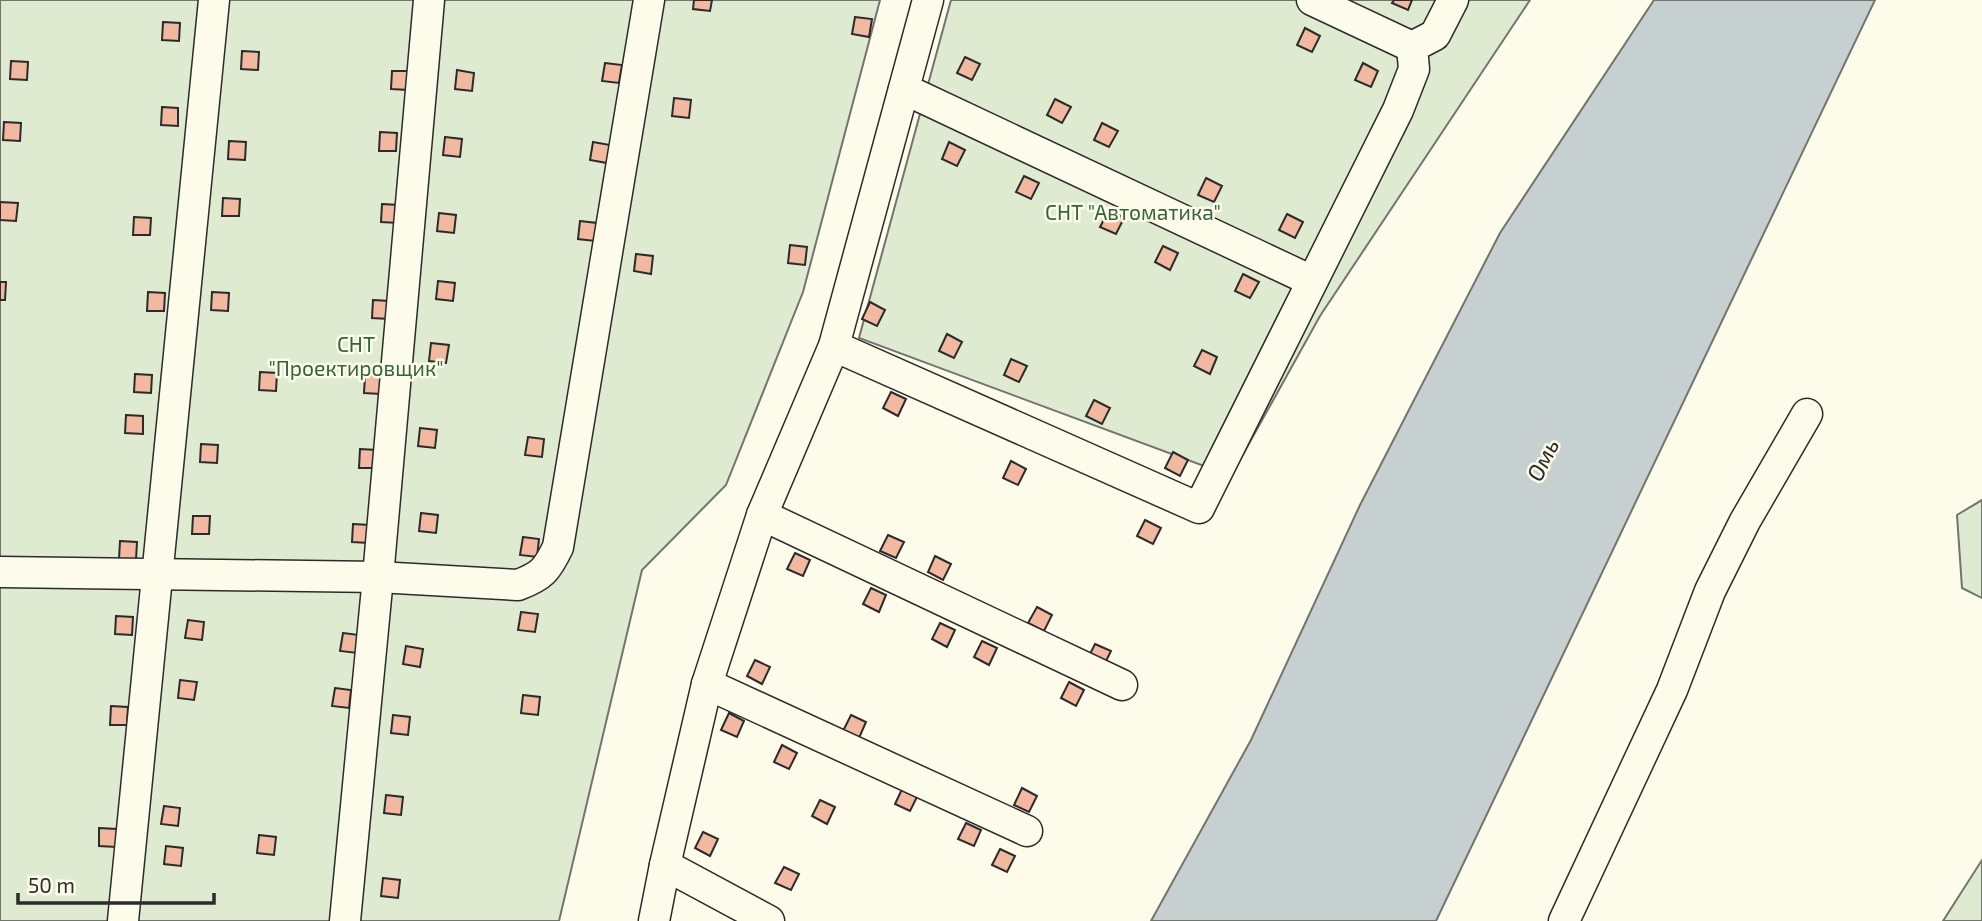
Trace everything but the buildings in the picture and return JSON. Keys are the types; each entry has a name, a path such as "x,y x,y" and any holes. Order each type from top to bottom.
{"street":[{"path":"123,921 215,0"},
{"path":"345,921 429,0"},
{"path":"0,572 378,577 518,585 537,578 549,567 558,547 649,0"},
{"path":"654,921 707,684 762,515 834,346 928,0"},
{"path":"1312,0 1412,47"},
{"path":"1412,47 1435,35 1454,0"},
{"path":"834,346 1199,508 1398,110 1414,69 1412,47"},
{"path":"904,89 1312,281"},
{"path":"1564,921 1672,690 1710,591 1745,521 1807,414"},
{"path":"762,515 1122,685"},
{"path":"707,684 1027,831"},
{"path":"665,864 769,921"}],"green space":[{"name":"СНТ \"Проектировщик\"","path":"0,0 880,0 803,292 726,485 642,570 559,921 0,921"},
{"name":"СНТ \"Автоматика\"","path":"951,0 1530,0 1320,316 1231,476 859,338"},
{"path":"1982,500 1982,598 1962,588 1957,515"},
{"path":"1982,860 1982,921 1943,921"}],"water":[{"name":"Омь","path":"1654,0 1875,0 1436,921 1151,921 1251,740 1360,505 1500,233"}]}
